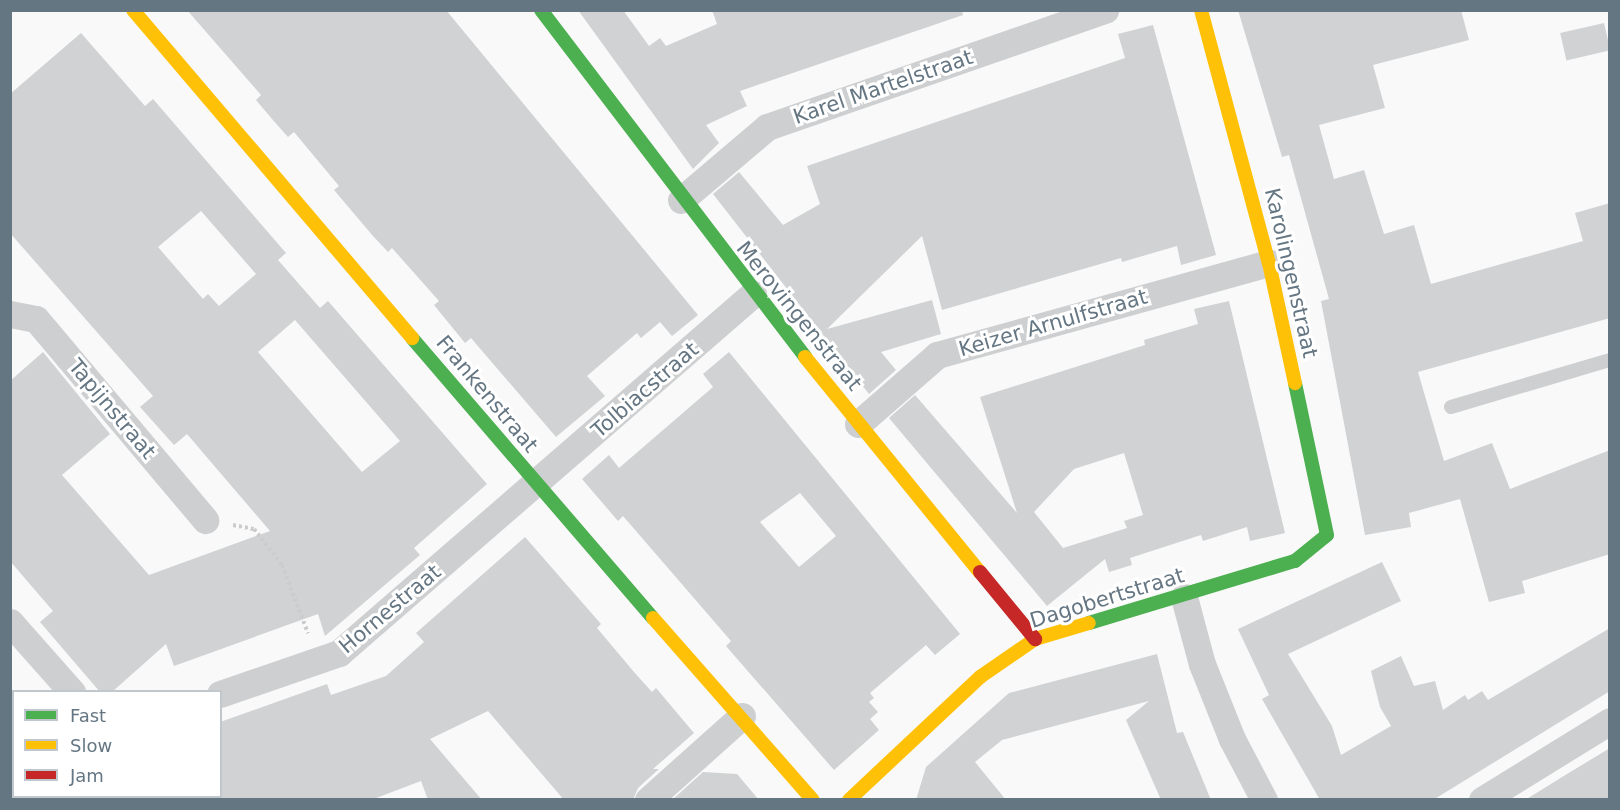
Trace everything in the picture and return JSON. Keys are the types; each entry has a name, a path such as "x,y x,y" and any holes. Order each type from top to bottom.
{"street":[{"name":"Frankenstraat","path":"133,10 537,485 742,716 813,800"},
{"name":"Merovingenstraat","path":"541,10 753,294 1035,639"},
{"name":"Karel Martelstraat","path":"681,200 767,127 1106,10"},
{"name":"Karolingenstraat","path":"1201,10 1269,263 1326,535 1318,544"},
{"name":"Keizer Arnulfstraat","path":"858,424 937,356 1269,263"},
{"name":"Tolbiacstraat","path":"537,485 753,294"},
{"name":"Tapijnstraat","path":"10,314 36,319 205,520"},
{"name":"Hornestraat","path":"222,693 319,662 339,653 537,485"},
{"name":"Dagobertstraat","path":"849,800 980,677 1035,639 1184,597 1294,561 1318,544"},
{"path":"1184,597 1202,664 1232,739 1264,800"},
{"path":"10,622 70,690"},
{"path":"648,800 742,716"},
{"path":"1482,800 1610,722"}],"lane":[{"path":"1451,407 1610,360"}],"path":[{"path":"205,520 254,529 282,565 319,662"}],"building":[{"path":"187,10 446,10 698,315 672,336 660,322 641,338 637,333 587,376 605,396 556,437 471,338 465,343 434,305 439,301 392,248 388,252 373,236 334,190 339,186 294,132 288,137 272,119 256,100 261,95"},
{"path":"578,10 623,10 649,46 660,38 666,46 717,24 712,10 962,10 963,15 740,91 747,106 706,125 719,143 693,169"},
{"path":"1238,10 1461,10 1469,40 1373,65 1385,108 1319,125 1334,179 1364,170 1384,234 1414,225 1431,284 1583,241 1575,213 1610,203 1610,318 1418,372 1444,461 1492,443 1510,489 1610,450 1610,554 1522,581 1525,593 1489,602 1460,499 1409,513 1411,527 1365,535 1321,301 1329,299 1289,155 1282,157"},
{"path":"1604,23 1610,50 1566,60 1560,33"},
{"path":"1153,25 1216,255 1181,265 1177,246 1122,262 1121,258 942,310 922,236 827,329 932,300 941,334 881,352 896,370 869,394 713,194 739,172 783,225 820,204 807,166 1125,58 1118,34"},
{"path":"81,33 145,106 153,99 286,253 278,260 320,308 328,301 487,484 414,548 420,555 325,636 318,614 174,666 166,644 114,690 98,690 40,622 53,611 10,561 10,381 43,352 110,434 62,475 149,575 270,531 187,434 174,445 140,407 153,396 10,233 10,94","holes":["201,211 256,274 219,306 208,294 203,299 158,247","295,320 400,441 362,472 258,352"]},
{"path":"1229,301 1285,533 1250,541 1247,527 1203,541 1201,535 1130,558 1132,565 1109,572 1105,559 1047,606 889,418 915,395 1017,513 980,397 1145,345 1144,340 1198,324 1194,309","holes":["1124,453 1143,515 1124,521 1127,528 1063,548 1034,512 1074,469"]},
{"path":"729,352 960,634 935,655 926,645 870,693 874,698 869,702 878,712 870,719 879,730 834,770 726,646 731,641 623,516 618,521 582,479 609,455 619,468 713,387 703,374","holes":["800,493 836,536 799,567 760,522"]},
{"path":"525,537 601,624 597,628 634,672 652,692 656,688 694,733 653,769 659,769 638,788 633,800 564,800 488,711 430,739 482,800 428,800 421,781 371,800 220,800 222,798 222,721 327,684 331,695 386,676 424,642 416,633"},
{"path":"1382,562 1401,601 1288,654 1332,726 1341,755 1391,726 1380,707 1371,671 1401,656 1414,686 1435,681 1443,710 1465,695 1468,700 1482,691 1488,700 1610,628 1610,691 1433,800 1320,800 1262,699 1269,695 1238,629"},
{"path":"1157,654 1177,733 1183,732 1211,800 1161,800 1126,720 1149,701 1002,740 975,762 1006,800 916,800 926,767 1009,693"},
{"path":"1610,748 1610,800 1525,800 1567,774"},
{"path":"703,772 737,774 759,800 672,800"}],"traffic: fast":[{"path":"541,10 805,357"},
{"path":"412,338 653,618"},
{"path":"1089,623 1295,561 1327,535 1295,383"}],"traffic: slow":[{"path":"133,10 412,338"},
{"path":"1201,10 1269,263 1295,383"},
{"path":"805,357 980,572"},
{"path":"653,618 813,800"},
{"path":"849,800 980,677 1035,639 1089,623"}],"traffic: jam":[{"path":"980,572 1035,639"}]}
